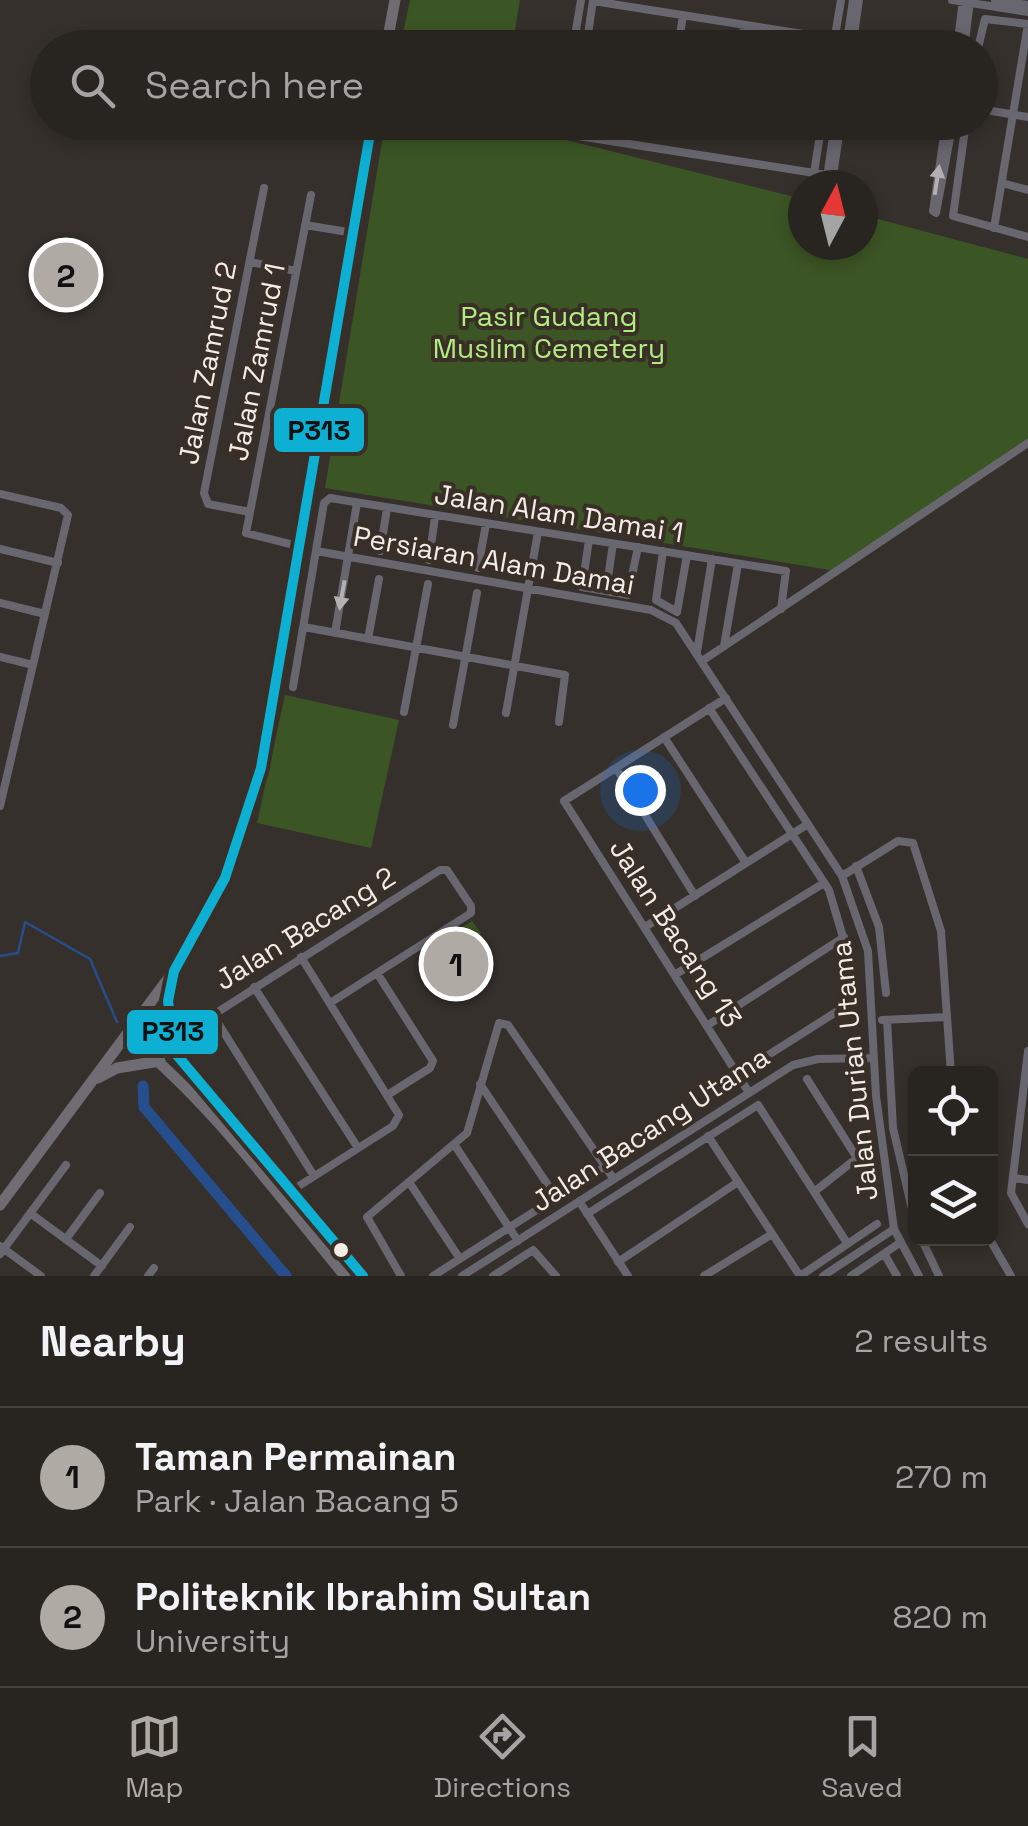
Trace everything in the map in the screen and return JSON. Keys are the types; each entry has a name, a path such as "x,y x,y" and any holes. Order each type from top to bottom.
{"main road":[{"path":"389,30 395,0"},
{"path":"0,1205 174,971 206,919 242,833 268,732 369,140"},
{"path":"174,971 168,1013 176,1054"},
{"path":"136,1024 176,1054 364,1276"},
{"path":"127,1034 160,1061 214,1117 345,1276"},
{"path":"90,1084 117,1068 160,1061"}],"street":[{"path":"576,30 581,0"},
{"path":"836,30 840,0"},
{"path":"852,30 856,0"},
{"path":"952,0 1028,9"},
{"path":"996,0 1028,9"},
{"path":"589,30 593,1 772,30"},
{"path":"962,30 966,1"},
{"path":"681,30 683,15"},
{"path":"982,30 985,19 1028,24 1024,68 994,228"},
{"path":"743,30 744,24"},
{"path":"998,112 1028,117"},
{"path":"604,140 795,170"},
{"path":"814,170 819,140"},
{"path":"832,170 836,140"},
{"path":"946,140 932,210 936,212 947,140"},
{"path":"963,140 952,214 1028,237"},
{"path":"1002,183 1028,190"},
{"name":"Jalan Zamrud 2","path":"250,512 214,506 204,493 264,188"},
{"name":"Jalan Zamrud 1","path":"302,546 249,536 250,512 311,195"},
{"path":"305,225 354,233"},
{"path":"250,262 296,271"},
{"path":"712,559 700,656 724,646 782,609 1028,442"},
{"path":"0,494 67,512 0,806"},
{"name":"Jalan Alam Damai 1","path":"316,552 326,500 357,503 786,572 782,609"},
{"path":"335,633 357,503"},
{"path":"380,552 387,509"},
{"path":"429,560 436,517"},
{"path":"478,568 486,524"},
{"path":"506,713 538,532"},
{"path":"589,540 582,587 606,591 630,594 638,548"},
{"path":"606,591 613,544"},
{"path":"0,550 58,563"},
{"path":"293,687 316,552"},
{"name":"Persiaran Alam Damai","path":"316,552 651,610 676,623 700,656"},
{"path":"663,552 656,600 677,612 686,555"},
{"path":"724,646 738,564"},
{"path":"368,639 378,578"},
{"path":"404,712 428,584"},
{"path":"452,725 477,593"},
{"path":"0,604 46,614"},
{"path":"304,627 567,677 559,722"},
{"name":"Jalan Durian Utama","path":"700,656 842,876 864,933 882,1153 894,1229 920,1276"},
{"path":"0,657 33,664"},
{"path":"695,896 616,768 726,698"},
{"path":"710,708 824,883 844,937 848,1001 740,1073"},
{"path":"664,737 746,863"},
{"name":"Jalan Bacang 13","path":"616,768 564,801 748,1091"},
{"path":"645,927 808,824"},
{"path":"842,876 898,841 913,844 939,921 951,1066"},
{"path":"856,866 879,928 886,993"},
{"name":"Jalan Bacang 2","path":"314,1176 218,1026 214,1013 442,869 449,872 472,908 464,918 424,943"},
{"path":"676,974 824,883"},
{"path":"708,1025 844,937"},
{"path":"330,1002 424,943 452,988"},
{"path":"280,1198 396,1124 399,1111 301,957"},
{"path":"377,973 432,1059 426,1071 389,1094"},
{"path":"254,987 358,1148"},
{"path":"873,1021 948,1017"},
{"path":"887,1020 892,1128 908,1193"},
{"path":"401,1276 367,1217 467,1134 496,1026 504,1022 612,1178"},
{"path":"1028,1051 1024,1122 1012,1195 1028,1224"},
{"name":"Jalan Bacang Utama","path":"462,1276 748,1091 805,1061 874,1058"},
{"path":"807,1080 856,1158 814,1192"},
{"path":"480,1084 556,1197"},
{"path":"587,1214 758,1105 847,1244"},
{"path":"708,1136 800,1276 877,1224"},
{"path":"454,1144 518,1241"},
{"path":"41,1276 1,1249 66,1165"},
{"path":"432,1276 604,1166"},
{"path":"1013,1178 1028,1180"},
{"path":"409,1182 460,1259"},
{"path":"618,1262 738,1182"},
{"path":"66,1239 100,1193"},
{"path":"579,1201 628,1276"},
{"path":"30,1212 102,1266"},
{"path":"94,1276 130,1226"},
{"path":"822,1276 894,1229"},
{"path":"704,1276 772,1234"},
{"path":"852,1276 901,1242"},
{"path":"925,1246 939,1276"},
{"path":"993,1246 1010,1276"},
{"path":"493,1276 530,1252 538,1252 556,1276"},
{"path":"886,1255 897,1276"}],"green space":[{"path":"410,0 520,0 515,30 404,30"},
{"name":"Pasir Gudang Muslim Cemetery","path":"382,140 566,140 788,195 788,260 878,260 878,219 1028,259 1028,447 842,572 325,488"},
{"path":"285,695 399,720 371,848 257,823"},
{"path":"472,921 481,933 470,975 454,985 433,952 435,944"}],"waterway":[{"path":"0,956 18,953 25,922 90,959 117,1022"},
{"path":"143,1086 144,1107 286,1276"}],"transit line":[{"name":"P313","path":"363,1276 176,1054 168,1001 174,971 225,878 261,768 369,140"}],"place":[{"name":"Politeknik Ibrahim Sultan","path":"66,275"},
{"name":"Taman Permainan","path":"456,964"}]}
